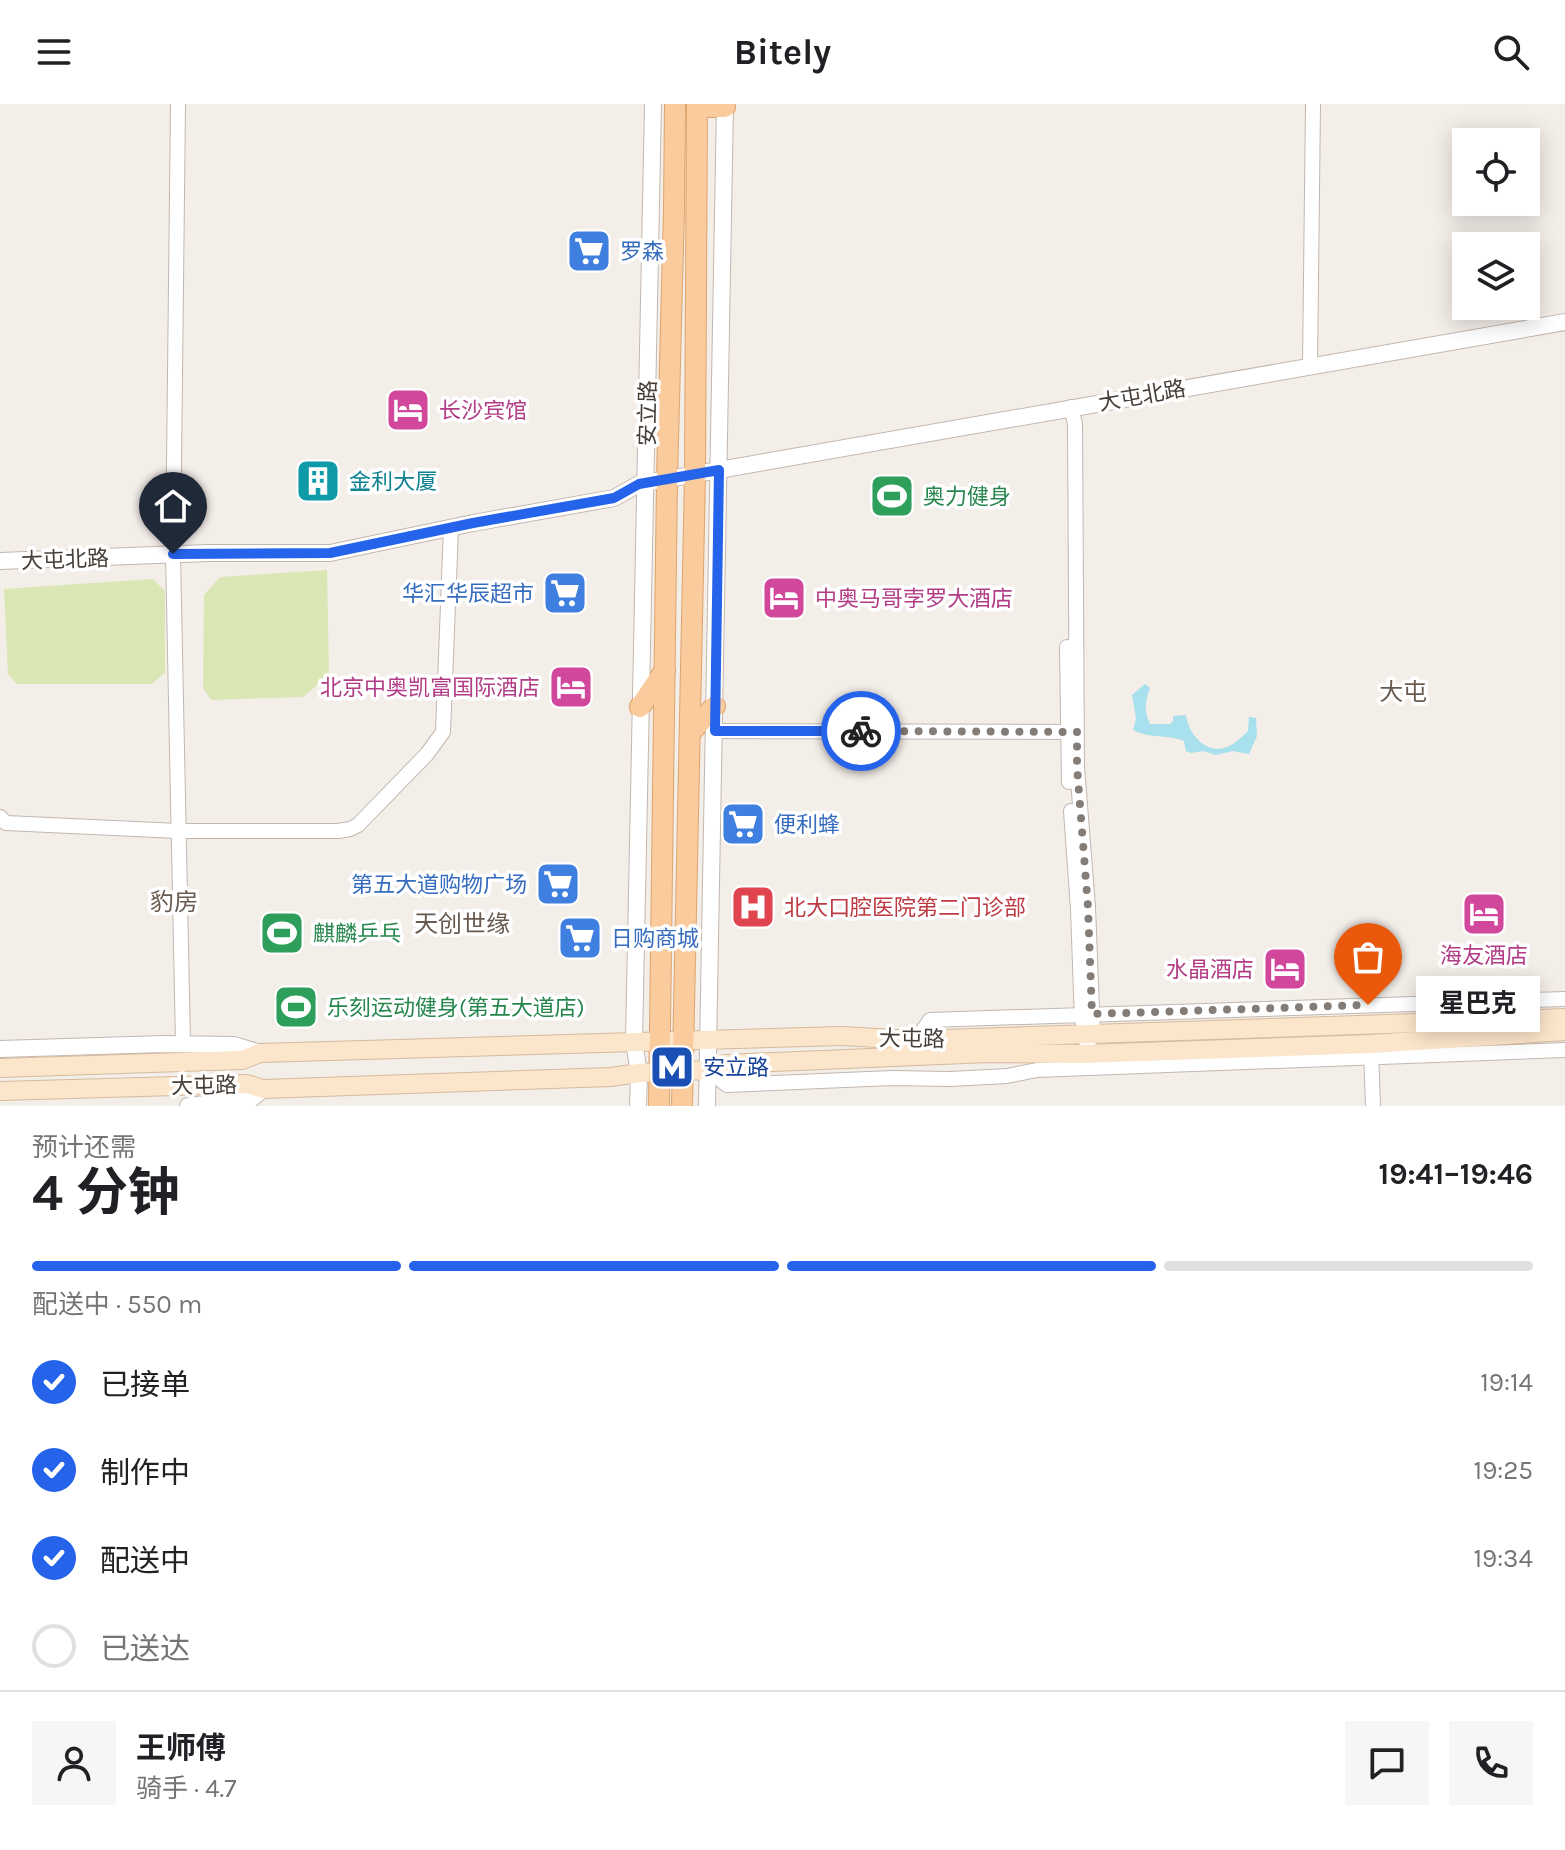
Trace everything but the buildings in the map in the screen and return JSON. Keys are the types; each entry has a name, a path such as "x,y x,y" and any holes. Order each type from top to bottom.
{"main road":[{"name":"安立路","path":"659,1106 649,1072 660,1041 675,104"},
{"path":"682,1106 695,474 697,105 725,106"},
{"path":"640,707 665,670"},
{"path":"690,733 715,706"},
{"name":"大屯路","path":"0,1068 242,1060 260,1053 841,1036 916,1040 1565,1018"},
{"name":"大屯路","path":"0,1091 247,1084 263,1089 611,1077 708,1070 725,1064 989,1053 1371,1051 1565,1031"}],"street":[{"path":"178,104 173,554 183,1044"},
{"name":"安立路","path":"638,1106 649,1072 634,1042 653,104"},
{"path":"1310,366 1313,104"},
{"path":"707,1106 725,106"},
{"name":"大屯北路","path":"0,561 173,554 330,553 614,498 639,484 1565,322"},
{"path":"1071,407 1067,425 1072,732 1067,760 1087,1014 1087,1034 1082,1054"},
{"path":"0,817 6,823 178,831 338,831 358,825 427,754 443,732 451,528"},
{"path":"715,731 1072,732"},
{"path":"916,1040 930,1020 1565,999"},
{"name":"大屯路","path":"0,1049 183,1044 234,1045 260,1053"},
{"path":"708,1070 727,1085 978,1078 1037,1070 1371,1051 1565,1050"},
{"path":"1371,1051 1373,1106"},
{"name":"大屯路","path":"188,1106 251,1099 263,1089"}],"green space":[{"path":"327,570 329,675 303,697 211,700 203,688 204,595 220,577"},
{"path":"153,579 165,591 165,672 152,684 17,684 8,674 4,589"}],"water":[{"path":"1145,684 1150,688 1146,706 1150,724 1170,724 1173,716 1186,715 1198,740 1212,748 1229,746 1248,731 1249,717 1256,718 1257,736 1249,754 1233,751 1216,755 1203,751 1191,753 1186,751 1184,741 1133,730 1136,718 1132,695"}],"way so far":[{"path":"861,731 1077,732 1092,1014 1368,1005"}],"place":[{"name":"罗森","path":"589,251"},
{"name":"长沙宾馆","path":"408,410"},
{"name":"金利大厦","path":"318,481"},
{"name":"奥力健身","path":"892,496"},
{"name":"华汇华辰超市","path":"565,593"},
{"name":"中奥马哥孛罗大酒店","path":"784,598"},
{"name":"北京中奥凯富国际酒店","path":"571,687"},
{"name":"便利蜂","path":"743,824"},
{"name":"第五大道购物广场","path":"558,884"},
{"name":"北大口腔医院第二门诊部","path":"753,907"},
{"name":"海友酒店","path":"1484,914"},
{"name":"麒麟乒乓","path":"282,933"},
{"name":"日购商城","path":"580,938"},
{"name":"水晶酒店","path":"1285,969"},
{"name":"星巴克","path":"1368,1005"},
{"name":"乐刻运动健身(第五大道店)","path":"296,1007"},
{"name":"安立路","path":"672,1067"}],"district":[{"name":"大屯","path":"1403,692"},
{"name":"豹房","path":"174,902"},
{"name":"天创世缘","path":"462,924"}],"route":[{"path":"173,554 330,553 614,498 639,484 719,470 715,731 861,731"}]}
